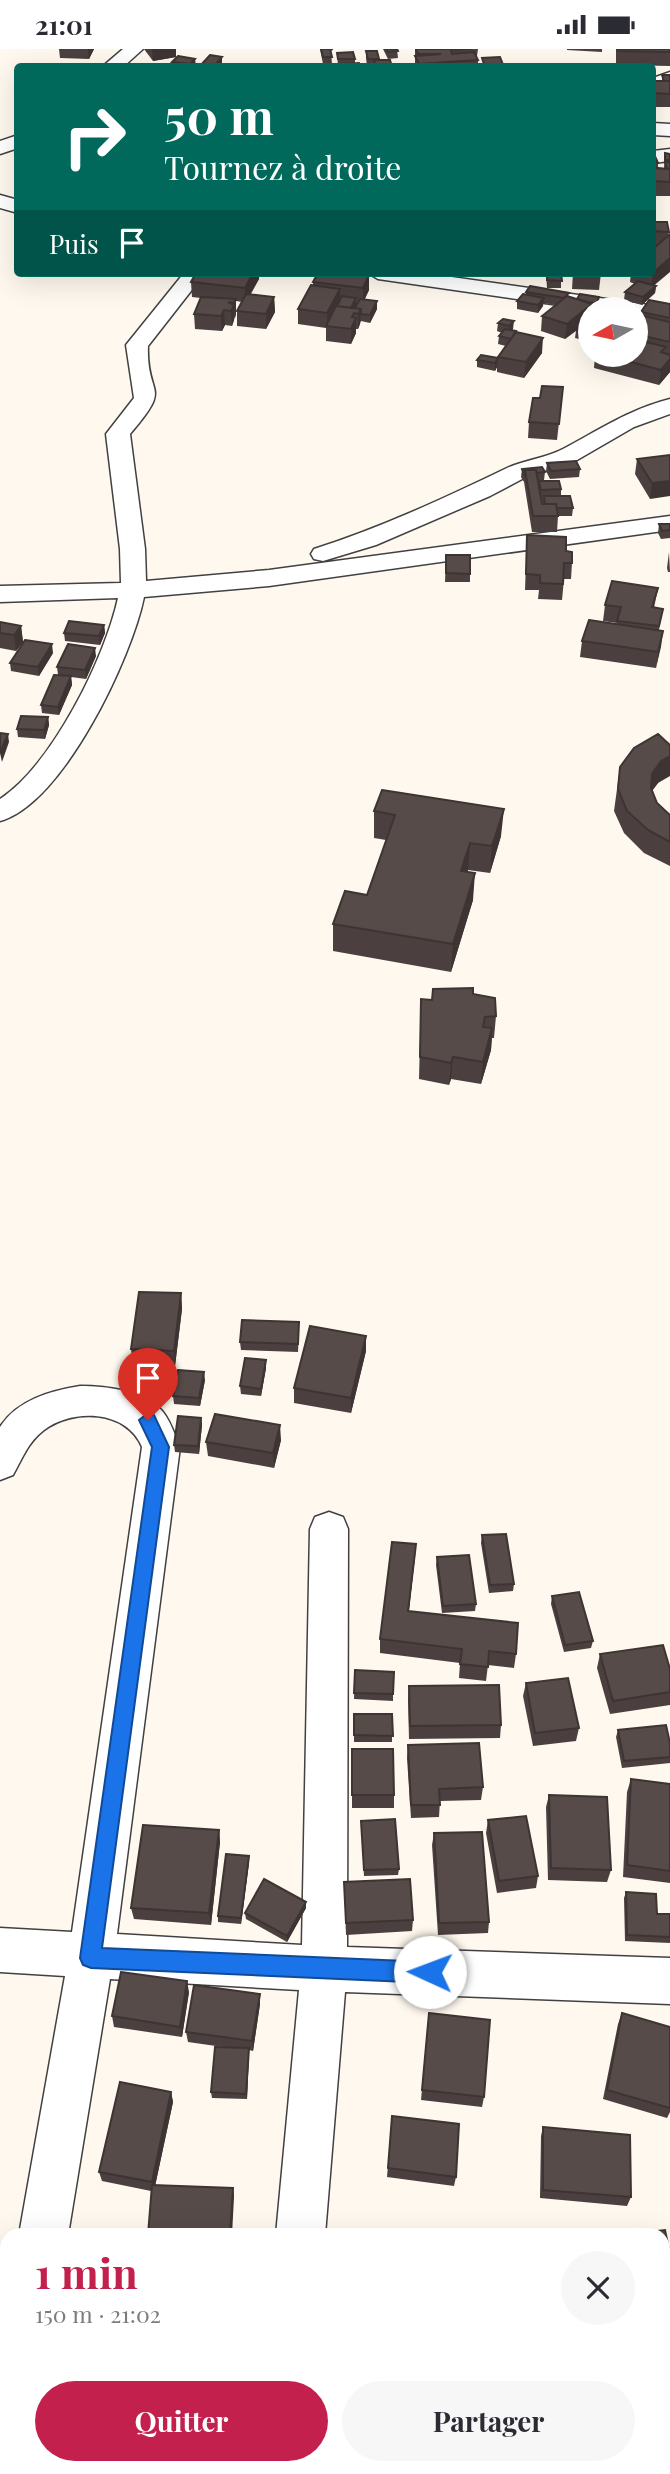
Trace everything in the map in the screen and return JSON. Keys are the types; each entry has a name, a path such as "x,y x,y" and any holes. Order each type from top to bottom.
{"street":[{"path":"115,63 134,49"},
{"path":"0,812 38,783 58,754 111,655 133,590 131,536 118,434 142,406 146,396 135,357 137,345 192,277"},
{"path":"406,277 670,314"},
{"path":"269,578 300,561 366,540 482,491 518,472 569,455 626,422 670,406"},
{"path":"0,594 133,590 269,578 670,523"},
{"path":"0,1464 18,1430 48,1408 85,1401 119,1404 148,1420 161,1447 91,1958 44,2228"},
{"path":"301,2228 324,1969 329,1529"},
{"path":"0,1950 91,1958 324,1969 670,1981"}],"building":[{"path":"321,49 330,49 332,57 323,57"},
{"path":"416,49 472,49 451,50 452,54 474,52 478,60 418,63 415,56 441,54 418,54"},
{"path":"617,49 670,49 670,52 618,51"},
{"path":"366,51 377,51 379,59 368,59"},
{"path":"353,52 355,59 338,59 337,53"},
{"path":"210,55 222,57 217,63 203,63"},
{"path":"178,56 195,59 191,63 172,62"},
{"path":"500,57 502,63 484,63 482,58"},
{"path":"374,60 390,60 391,63 375,63"},
{"path":"662,75 670,75 670,81 664,81"},
{"path":"656,81 670,81 670,94 656,93"},
{"path":"665,153 670,154 670,160 665,160"},
{"path":"656,168 670,169 670,182 656,181"},
{"path":"656,222 667,222 669,232 656,231"},
{"path":"670,234 670,258 656,270 656,246"},
{"path":"194,277 251,277 245,288 191,282"},
{"path":"316,277 368,277 363,288 313,282"},
{"path":"547,277 562,277 562,281 547,280"},
{"path":"638,281 656,286 643,297 625,292"},
{"path":"311,285 340,289 327,313 298,309"},
{"path":"530,286 569,293 564,298 526,292"},
{"path":"246,294 274,297 266,314 237,311"},
{"path":"523,294 544,298 538,305 517,301"},
{"path":"580,294 599,297 578,297"},
{"path":"342,296 356,298 351,308 337,306"},
{"path":"567,296 578,300 578,315 567,324 542,316"},
{"path":"201,297 236,299 234,303 228,302 234,305 231,311 224,310 221,316 194,314"},
{"path":"360,299 377,301 370,315 361,314 361,309 355,308"},
{"path":"648,302 670,304 670,318 648,313"},
{"path":"336,306 361,309 352,317 356,318 351,329 326,326"},
{"path":"648,317 670,322 670,342 648,337"},
{"path":"503,319 514,321 509,326 498,323"},
{"path":"505,329 516,331 511,339 499,336"},
{"path":"516,332 543,338 526,362 498,357"},
{"path":"648,342 666,347 661,352 670,355 661,370 648,367"},
{"path":"481,355 498,358 495,363 477,360"},
{"path":"542,386 563,387 559,424 529,422 533,398 540,398"},
{"path":"670,455 670,481 652,483 637,459"},
{"path":"576,461 580,469 551,471 547,463"},
{"path":"542,467 545,472 525,470 524,474 522,469"},
{"path":"525,470 536,470 542,504 556,504 558,516 533,516"},
{"path":"539,481 559,481 561,489 541,490"},
{"path":"544,496 570,496 573,508 557,508 556,504 545,504"},
{"path":"659,524 670,524 670,530 662,531"},
{"path":"527,535 566,537 566,551 572,552 572,563 564,563 563,584 540,583 540,575 526,574"},
{"path":"446,555 470,555 470,574 446,573"},
{"path":"612,581 658,588 652,607 663,609 659,626 617,621 621,607 605,605"},
{"path":"589,620 663,631 658,652 582,641"},
{"path":"69,621 104,625 99,636 64,633"},
{"path":"0,622 21,626 14,635 0,633"},
{"path":"25,640 52,644 38,667 10,663"},
{"path":"68,644 95,648 85,670 57,667"},
{"path":"54,675 71,676 58,707 41,705"},
{"path":"21,716 48,717 44,730 17,729"},
{"path":"0,733 8,734 0,753"},
{"path":"658,734 670,745 670,756 661,761 652,774 651,788 657,803 670,815 670,842 648,830 627,811 618,789 620,767 634,748"},
{"path":"382,790 504,809 492,846 470,843 461,871 475,873 453,944 333,924 345,891 367,895 395,815 374,811"},
{"path":"473,988 473,994 495,998 496,1016 485,1017 483,1027 492,1028 483,1062 453,1057 451,1063 420,1057 421,999 432,1000 433,989"},
{"path":"139,1292 181,1293 174,1351 131,1349"},
{"path":"242,1320 299,1322 298,1344 240,1342"},
{"path":"310,1326 366,1336 351,1398 294,1388"},
{"path":"245,1358 266,1360 261,1389 240,1386"},
{"path":"178,1370 204,1372 199,1398 173,1396"},
{"path":"215,1414 280,1425 273,1453 206,1442"},
{"path":"178,1416 201,1418 198,1446 174,1445"},
{"path":"506,1534 514,1584 490,1585 482,1535"},
{"path":"392,1542 416,1544 408,1611 518,1623 516,1654 489,1651 488,1667 460,1664 462,1649 380,1639"},
{"path":"469,1555 476,1604 443,1606 437,1557"},
{"path":"579,1592 593,1641 565,1645 552,1596"},
{"path":"663,1645 670,1669 670,1692 613,1701 600,1654"},
{"path":"355,1670 394,1672 393,1694 354,1693"},
{"path":"568,1678 579,1728 535,1733 526,1683"},
{"path":"499,1685 501,1725 410,1726 409,1686"},
{"path":"354,1714 392,1714 393,1736 354,1735"},
{"path":"666,1725 670,1757 624,1761 618,1730"},
{"path":"479,1743 483,1787 439,1789 440,1805 411,1805 408,1745"},
{"path":"352,1749 393,1749 394,1795 352,1795"},
{"path":"631,1779 670,1784 670,1871 627,1865"},
{"path":"549,1795 607,1797 611,1870 551,1868"},
{"path":"526,1816 538,1876 499,1881 488,1820"},
{"path":"395,1819 399,1869 364,1870 361,1821"},
{"path":"143,1825 219,1830 209,1913 131,1908"},
{"path":"482,1832 489,1922 439,1923 434,1833"},
{"path":"226,1854 249,1856 241,1918 218,1916"},
{"path":"264,1879 306,1902 287,1936 245,1913"},
{"path":"410,1879 413,1920 346,1923 344,1882"},
{"path":"626,1892 656,1894 657,1914 670,1914 670,1937 627,1935"},
{"path":"121,1972 187,1981 180,2027 112,2016"},
{"path":"194,1985 260,1994 252,2041 186,2032"},
{"path":"429,2013 490,2020 484,2097 422,2090"},
{"path":"622,2013 670,2027 670,2108 607,2090"},
{"path":"215,2047 249,2048 246,2094 211,2092"},
{"path":"120,2082 171,2092 152,2182 99,2172"},
{"path":"392,2116 459,2124 456,2177 388,2168"},
{"path":"543,2127 630,2135 631,2197 543,2190"},
{"path":"152,2185 233,2188 230,2228 149,2228"}],"route":[{"path":"148,1420 161,1447 91,1958 430,1972"}]}
